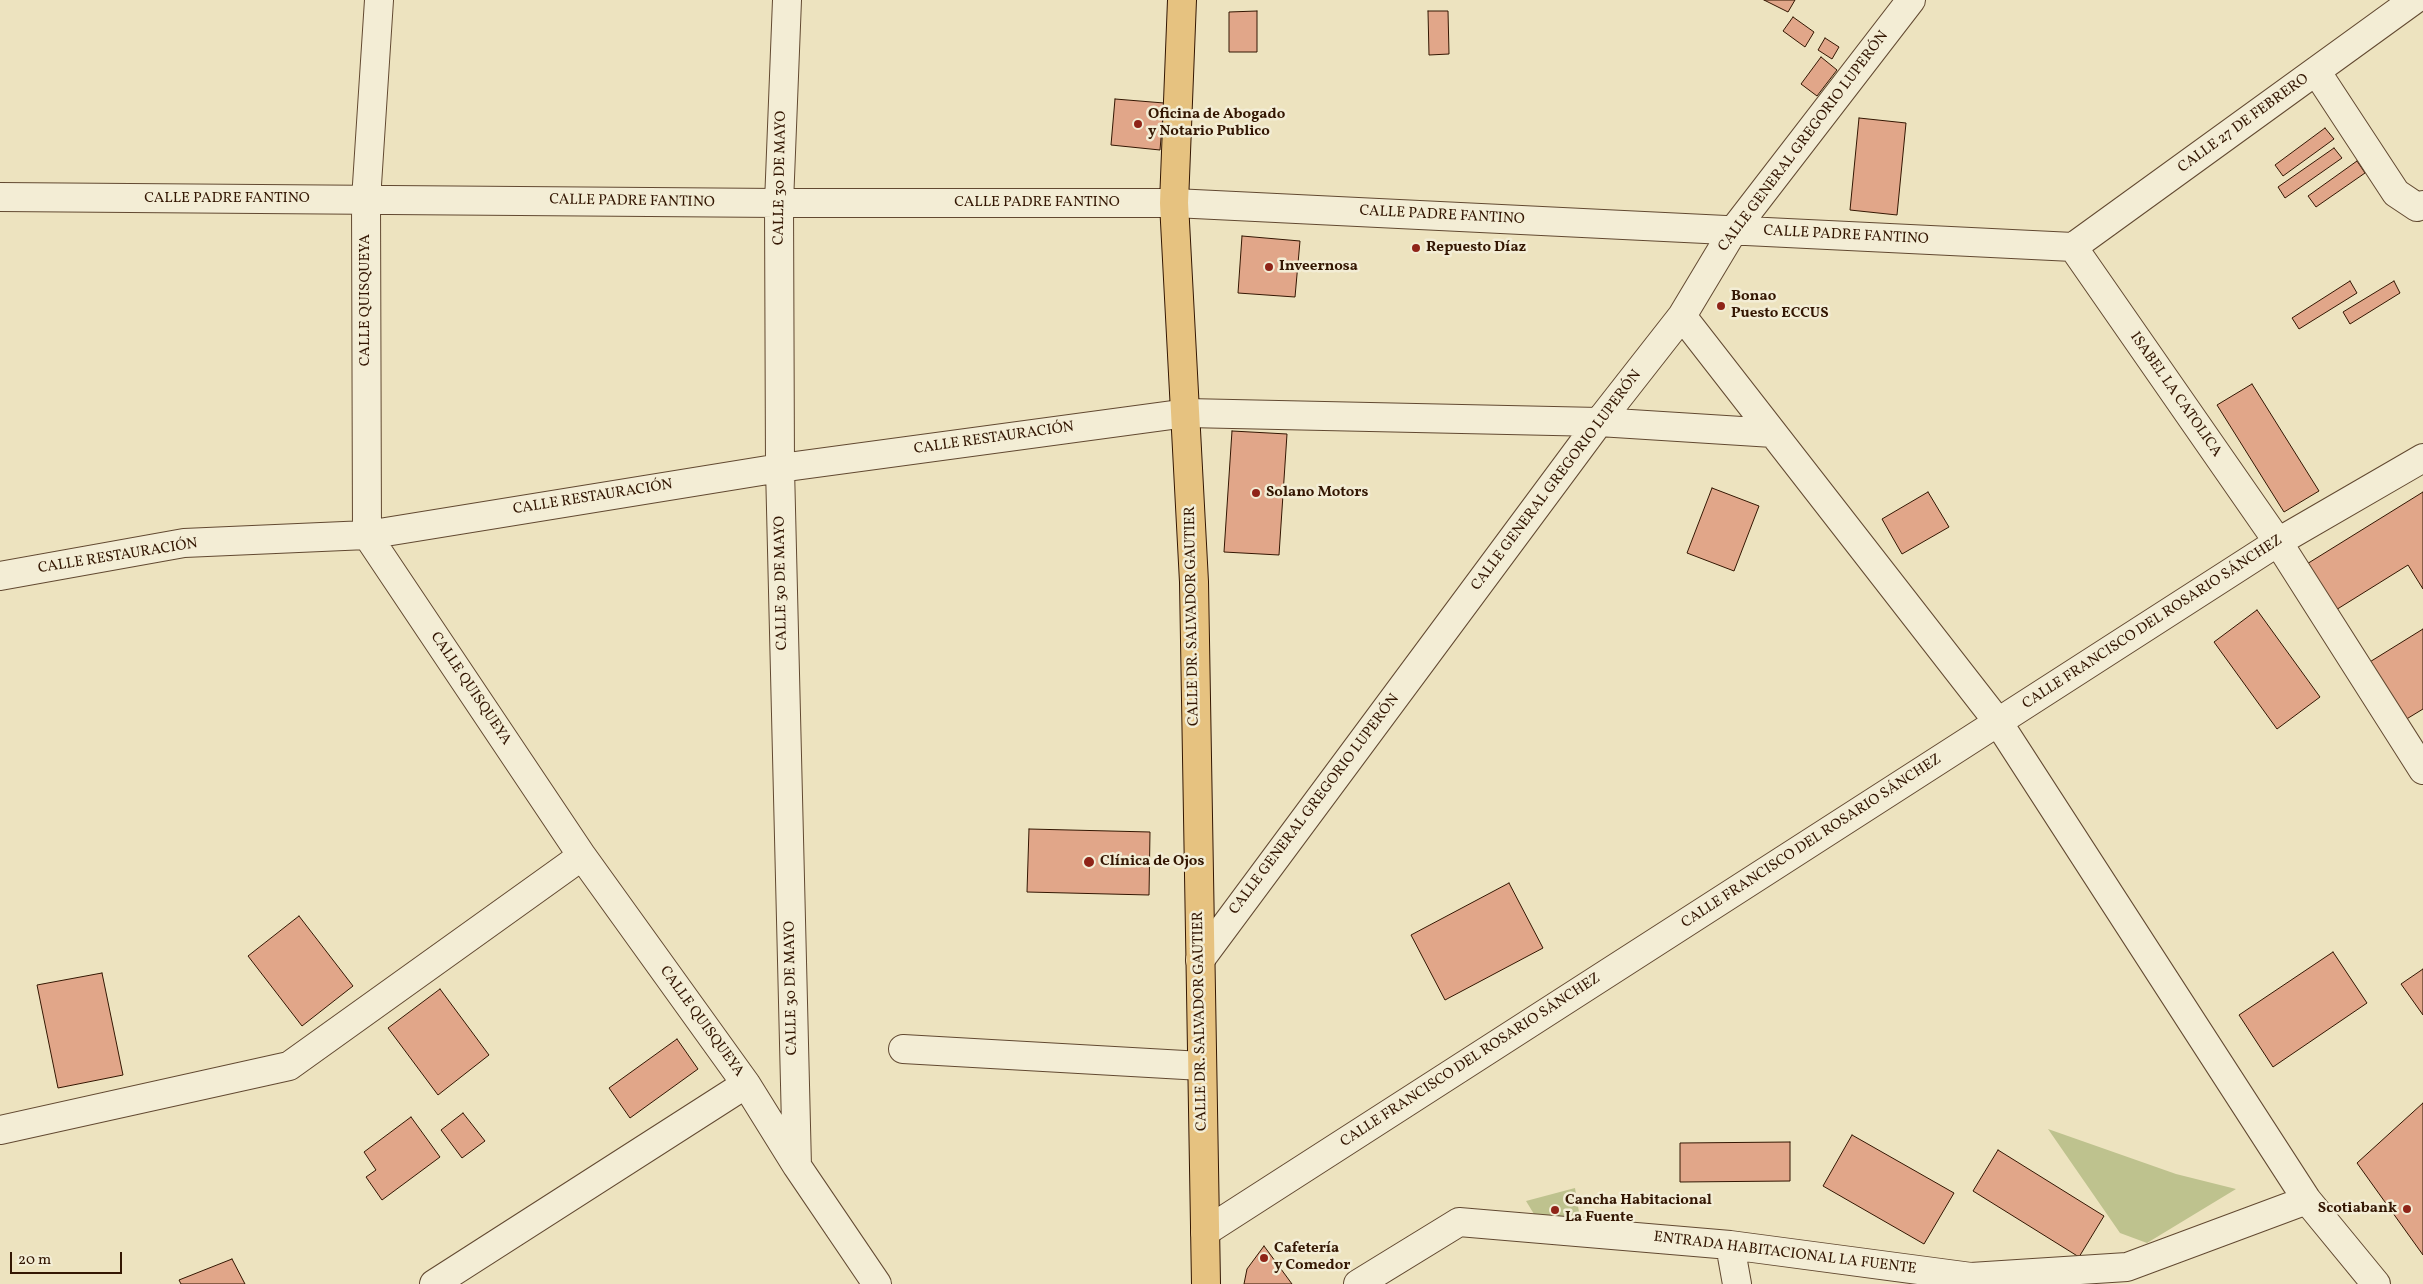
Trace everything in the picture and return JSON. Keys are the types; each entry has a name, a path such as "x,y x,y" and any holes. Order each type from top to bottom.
{"main road":[{"name":"CALLE DR. SALVADOR GAUTIER","path":"1182,0 1174,203 1194,582 1206,1284"}],"street":[{"name":"CALLE QUISQUEYA","path":"379,0 366,200 367,536 582,856 746,1084 797,1166 877,1284"},
{"name":"CALLE 30 DE MAYO","path":"787,0 779,203 780,468 797,1166"},
{"name":"CALLE GENERAL GREGORIO LUPERÓN","path":"1200,960 1599,422 1682,316 1733,231 1911,0"},
{"name":"CALLE 27 DE FEBRERO","path":"2073,247 2414,0"},
{"path":"2316,71 2396,193 2417,207 2423,205"},
{"name":"CALLE PADRE FANTINO","path":"0,197 779,203 1174,203 2073,247"},
{"name":"ISABEL LA CATOLICA","path":"2073,247 2278,542 2423,770"},
{"path":"1682,316 1998,722 2308,1200 2376,1284"},
{"name":"CALLE RESTAURACIÓN","path":"0,576 184,543 367,536 780,468 1186,412 1599,422 1772,433"},
{"name":"CALLE FRANCISCO DEL ROSARIO SÁNCHEZ","path":"1205,1232 2278,542 2423,458"},
{"path":"0,1130 289,1066 582,856"},
{"path":"903,1049 1202,1066"},
{"path":"434,1284 746,1084"},
{"name":"ENTRADA HABITACIONAL LA FUENTE","path":"1358,1284 1459,1222 1730,1245 1971,1277 2127,1267 2308,1200"},
{"path":"1730,1245 1737,1284"}],"green space":[{"path":"2048,1129 2176,1174 2236,1189 2147,1243 2120,1233"},
{"name":"Cancha Habitacional La Fuente","path":"1575,1188 1581,1224 1537,1219 1526,1201"}],"building":[{"path":"1764,0 1795,0 1788,12"},
{"path":"1257,11 1257,52 1229,52 1229,12"},
{"path":"1428,11 1448,11 1449,54 1429,55"},
{"path":"1793,17 1814,32 1805,47 1783,31"},
{"path":"1825,38 1839,47 1832,59 1818,50"},
{"path":"1821,57 1837,70 1817,96 1801,84"},
{"name":"Oficina de Abogado y Notario Publico","path":"1115,99 1164,103 1160,150 1111,145"},
{"path":"1859,118 1906,123 1897,215 1850,210"},
{"path":"2325,128 2334,139 2283,176 2275,165"},
{"path":"2334,148 2342,158 2285,198 2278,187"},
{"path":"2357,161 2365,173 2316,207 2308,196"},
{"name":"Inveernosa","path":"1242,236 1300,241 1295,297 1238,293"},
{"path":"2350,281 2357,293 2299,329 2292,318"},
{"path":"2394,281 2400,293 2350,324 2343,312"},
{"path":"2252,384 2319,491 2284,512 2217,405"},
{"name":"Solano Motors","path":"1232,431 1287,434 1279,555 1224,552"},
{"path":"1712,488 1759,506 1734,571 1687,553"},
{"path":"1928,492 1949,527 1902,554 1882,519"},
{"path":"2423,492 2423,589 2408,565 2331,613 2302,567"},
{"path":"2257,610 2320,697 2277,729 2214,642"},
{"path":"2423,629 2423,709 2395,726 2360,668"},
{"name":"Clínica de Ojos","path":"1029,829 1150,832 1149,895 1027,892"},
{"path":"1509,883 1543,948 1445,1000 1411,935"},
{"path":"299,916 353,986 302,1026 248,956"},
{"path":"2333,952 2367,1003 2273,1067 2239,1015"},
{"path":"2423,969 2423,1015 2401,984"},
{"path":"102,973 123,1075 58,1088 37,985"},
{"path":"440,989 489,1055 438,1095 388,1028"},
{"path":"677,1039 698,1069 630,1118 609,1088"},
{"name":"Scotiabank","path":"2423,1103 2423,1255 2357,1163"},
{"path":"463,1113 485,1141 462,1158 441,1130"},
{"path":"411,1117 440,1157 382,1200 366,1177 376,1170 364,1152"},
{"path":"1852,1135 1954,1193 1924,1244 1823,1186"},
{"path":"1790,1142 1790,1181 1680,1182 1680,1143"},
{"path":"1998,1150 2104,1216 2079,1257 1973,1191"},
{"name":"Cafetería y Comedor","path":"1264,1246 1292,1284 1244,1284 1247,1269"},
{"path":"232,1259 245,1284 181,1284 179,1280"}],"place":[{"name":"Oficina de Abogado y Notario Publico","path":"1138,124"},
{"name":"Repuesto Díaz","path":"1416,248"},
{"name":"Inveernosa","path":"1269,267"},
{"name":"Bonao Puesto ECCUS","path":"1721,306"},
{"name":"Solano Motors","path":"1256,493"},
{"name":"Clínica de Ojos","path":"1089,862"},
{"name":"Scotiabank","path":"2407,1209"},
{"name":"Cancha Habitacional La Fuente","path":"1555,1210"},
{"name":"Cafetería y Comedor","path":"1264,1258"}]}
